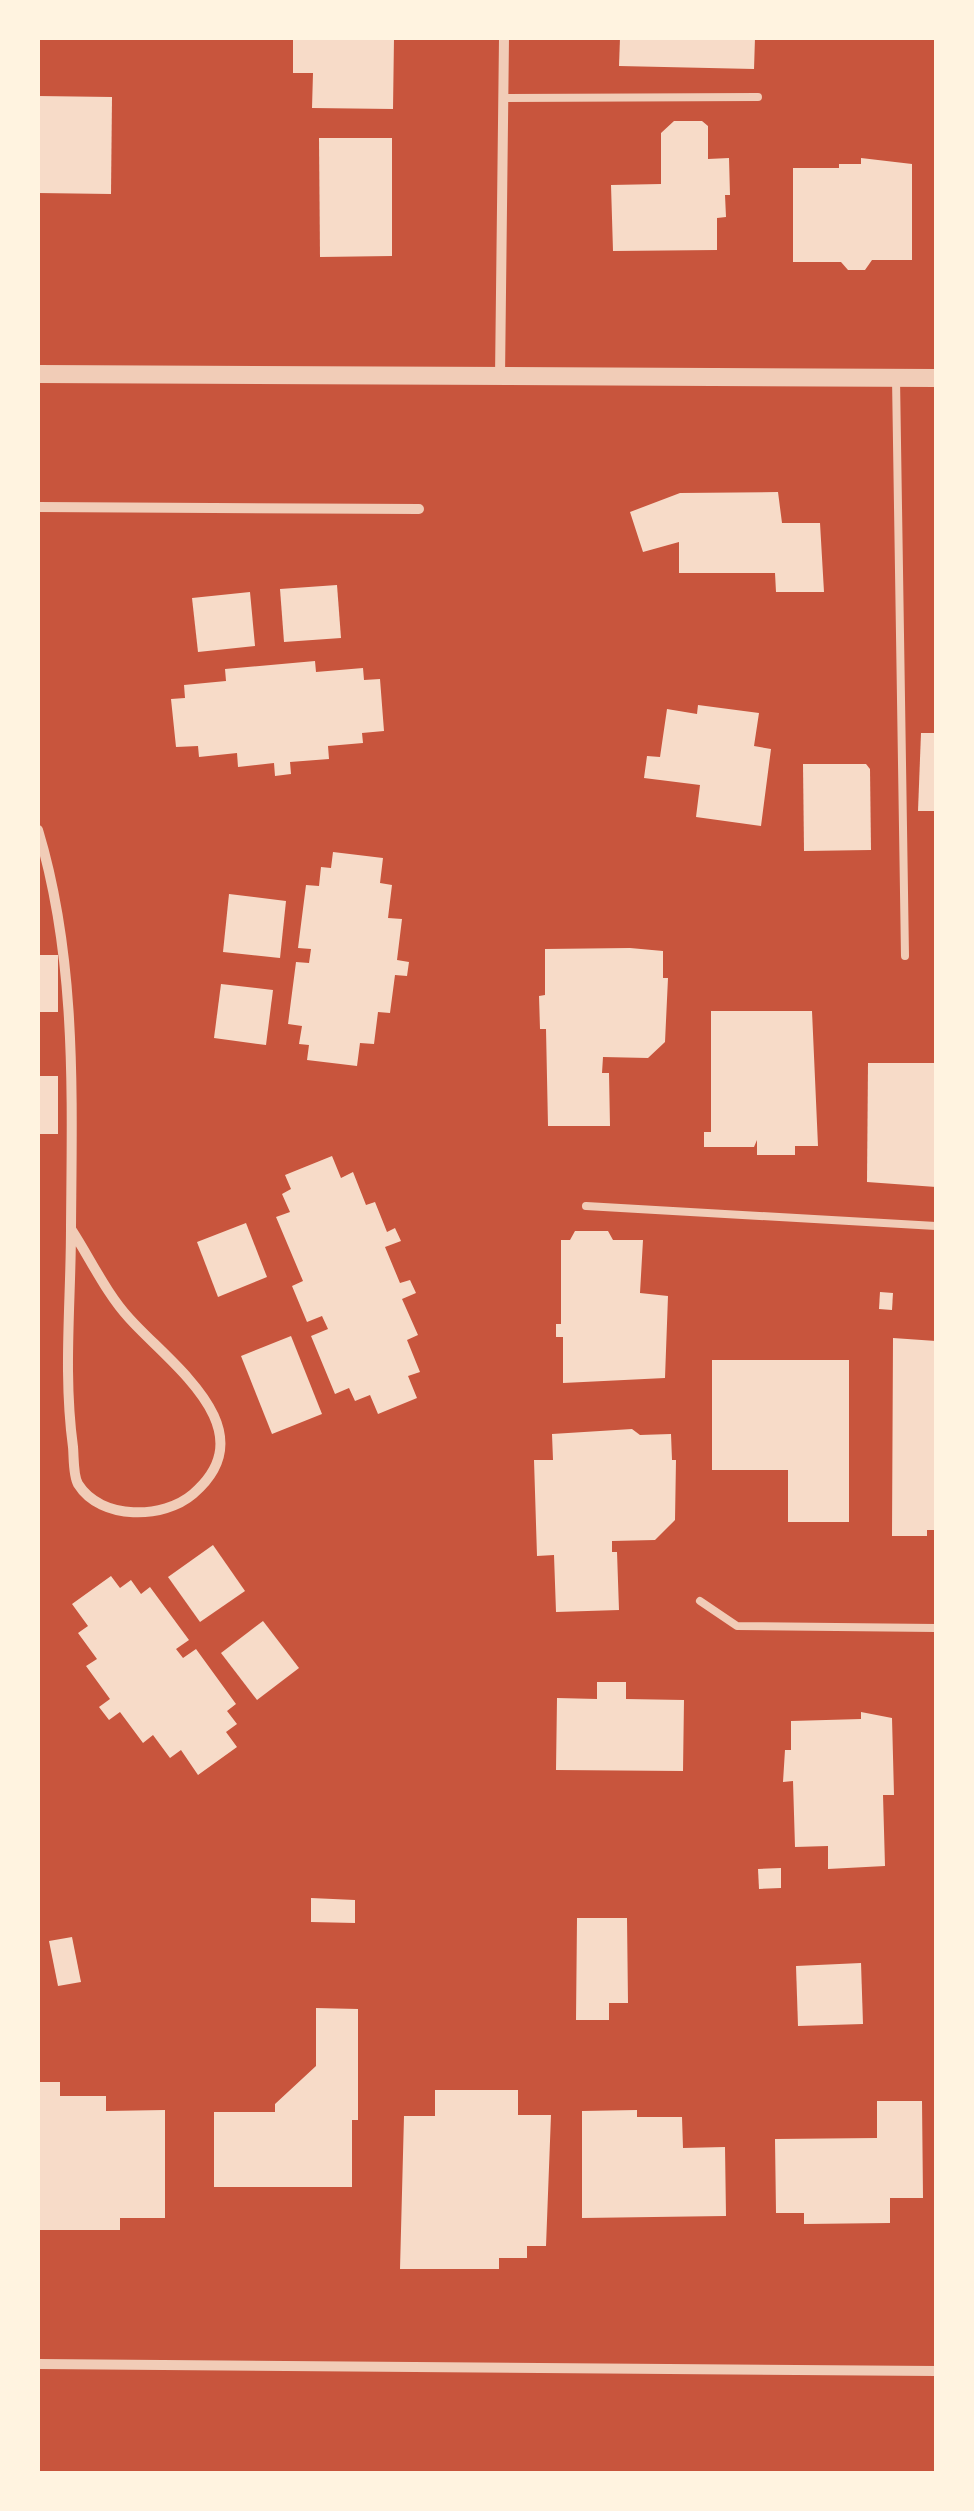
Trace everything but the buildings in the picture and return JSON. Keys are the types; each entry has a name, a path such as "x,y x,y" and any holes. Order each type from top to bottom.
{"street":[{"path":"500,377 504,38"},
{"path":"38,374 936,378"},
{"path":"38,507 419,509"},
{"path":"38,830 68,969 72,1229 65,1388 77,1483 102,1506 139,1513 180,1505 210,1480 220,1451 217,1419 193,1380 127,1316 72,1229"},
{"path":"38,2364 936,2371"}],"lane":[{"path":"504,98 758,97"},
{"path":"896,378 905,956"},
{"path":"586,1206 936,1226"},
{"path":"700,1601 737,1626 936,1628"}]}
